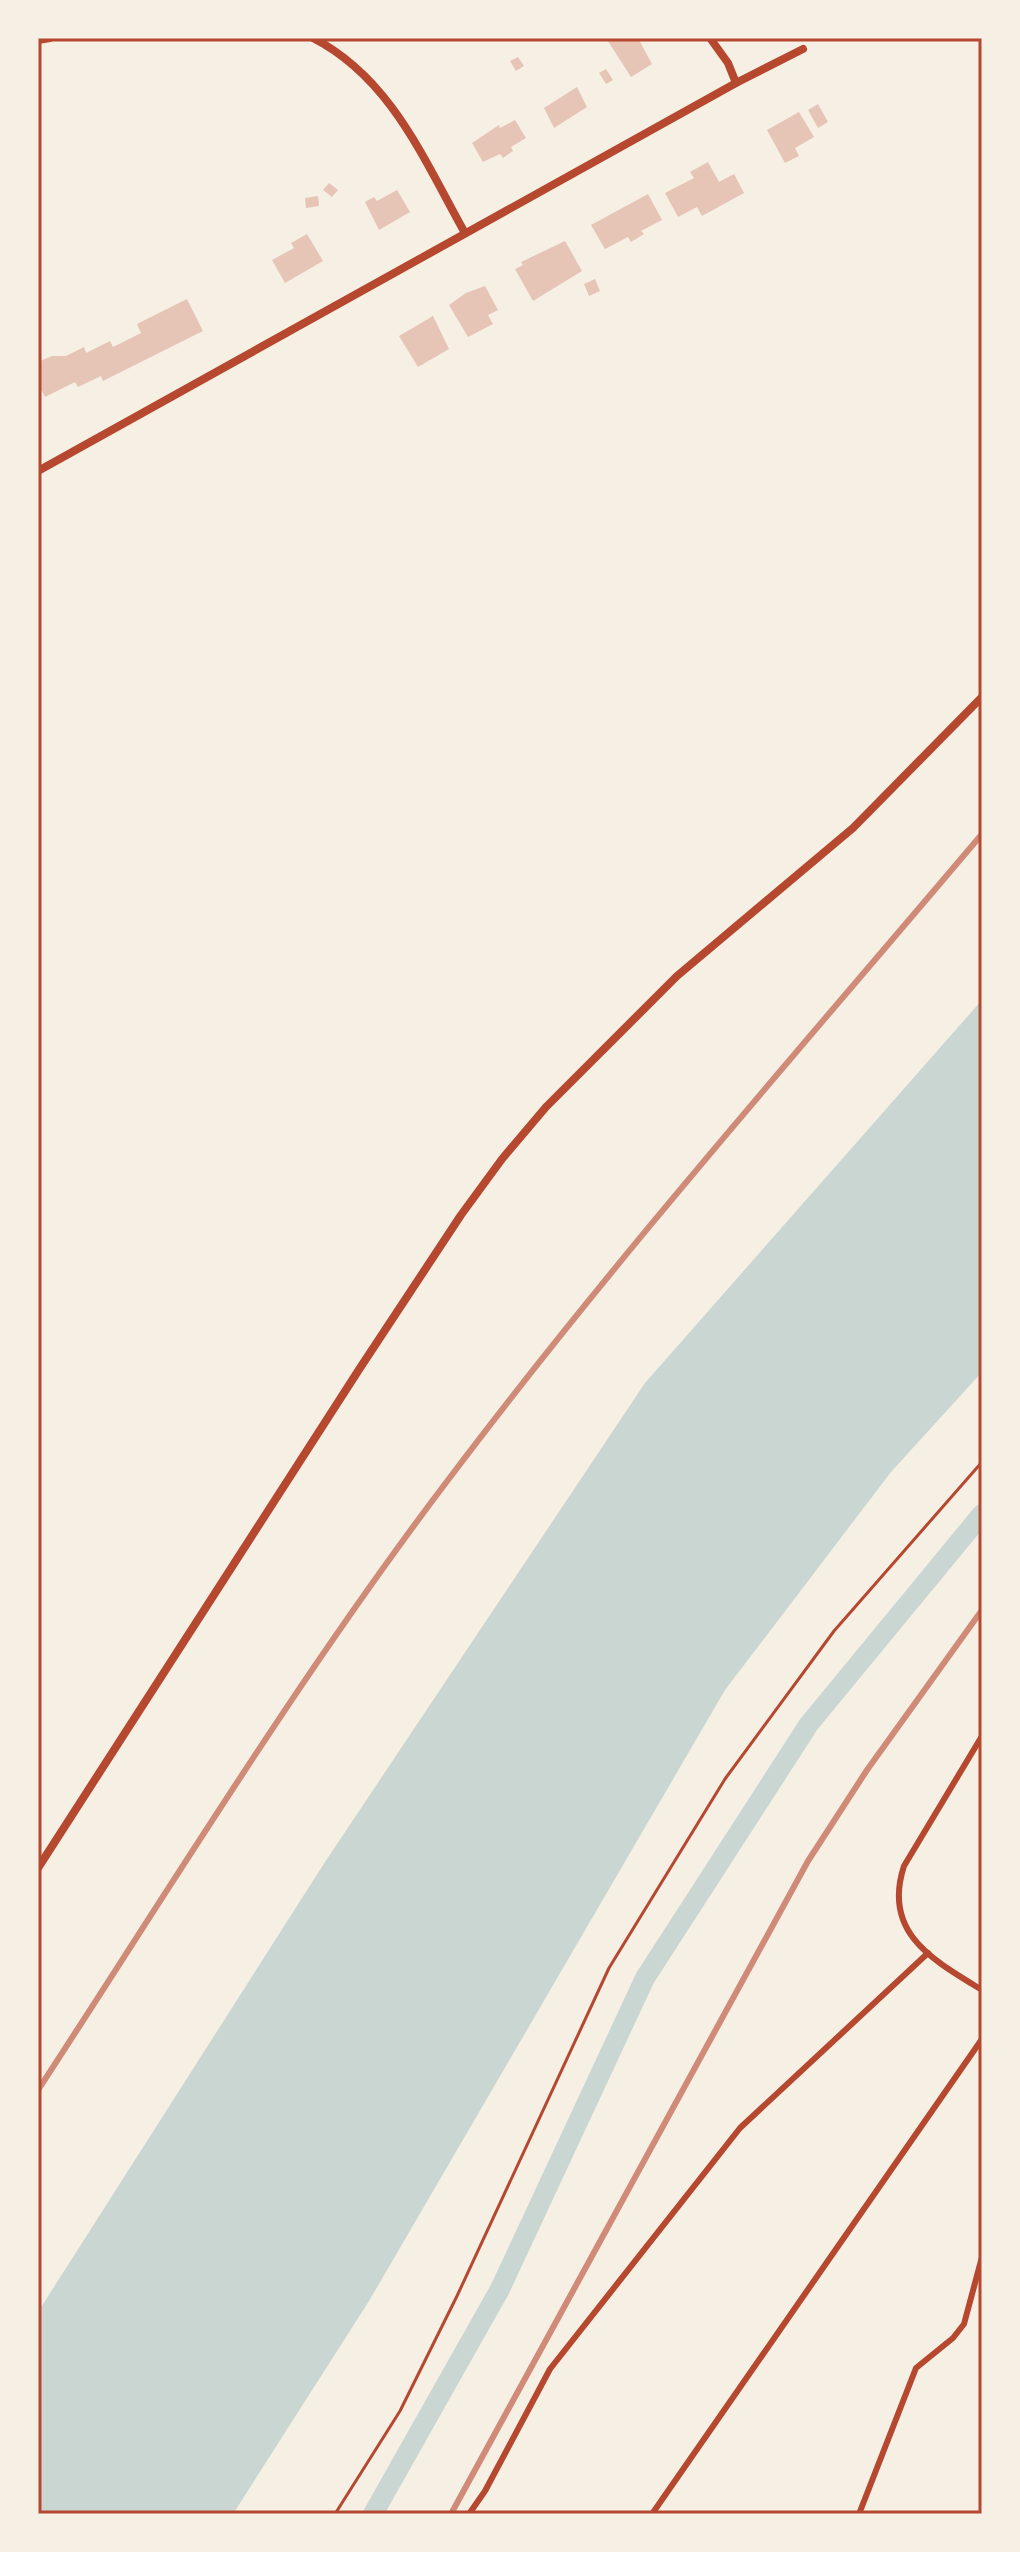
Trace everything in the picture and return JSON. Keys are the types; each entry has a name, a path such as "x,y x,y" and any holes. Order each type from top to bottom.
{"street":[{"path":"38,40 50,38"},
{"path":"313,38 352,62 396,110 465,233"},
{"path":"710,38 728,63 736,83"},
{"path":"38,471 736,83 803,49"},
{"path":"38,1868 360,1368 461,1215 502,1159 546,1107 677,976 853,828 982,697"}],"lane":[{"path":"982,1736 904,1866 898,1883 897,1908 908,1929 932,1959 982,1990"},
{"path":"469,2514 485,2491 550,2369 740,2128 928,1953"},
{"path":"652,2514 982,2039"},
{"path":"859,2514 916,2368 953,2338 964,2324 982,2257"}],"path":[{"path":"335,2514 400,2411 457,2296 609,1968 725,1779 834,1631 982,1462"}],"shaded area":[{"path":"982,1000 982,1372 891,1472 725,1690 369,2301 233,2514 38,2514 38,2312 325,1862 645,1383"}],"building":[{"path":"606,38 638,38 652,64 631,77"},
{"path":"518,57 524,66 516,71 510,61"},
{"path":"606,69 613,80 606,84 599,73"},
{"path":"577,87 587,107 554,128 544,108"},
{"path":"818,104 828,122 818,128 808,110"},
{"path":"799,112 814,137 795,148 799,156 785,163 767,130"},
{"path":"515,120 526,138 511,147 513,151 503,158 500,154 483,162 472,143 499,125 500,128"},
{"path":"708,162 719,182 734,174 744,193 702,216 697,207 678,217 665,193 694,178 690,172"},
{"path":"329,183 338,190 332,197 323,190"},
{"path":"397,190 410,212 379,230 365,202 374,197 377,201"},
{"path":"648,194 662,220 641,231 644,234 631,242 628,237 605,249 591,225"},
{"path":"318,196 319,206 306,208 305,198"},
{"path":"307,234 323,261 285,283 272,260 294,248 291,243"},
{"path":"565,241 582,271 533,301 515,269 523,265 521,262"},
{"path":"595,279 600,291 589,296 584,284"},
{"path":"485,286 498,310 488,315 493,324 468,337 449,305 466,293"},
{"path":"187,299 203,331 103,381 101,376 78,387 75,382 45,397 42,391 38,393 38,362 52,356 66,356 84,347 86,353 110,341 113,347 141,333 137,324"},
{"path":"433,316 449,349 418,367 399,336"}],"waterway":[{"path":"373,2514 500,2289 645,1978 809,1724 982,1514"}],"railway":[{"path":"38,2090 340,1629 448,1480 643,1234 982,834"},
{"path":"451,2514 808,1861 867,1770 982,1610"}]}
